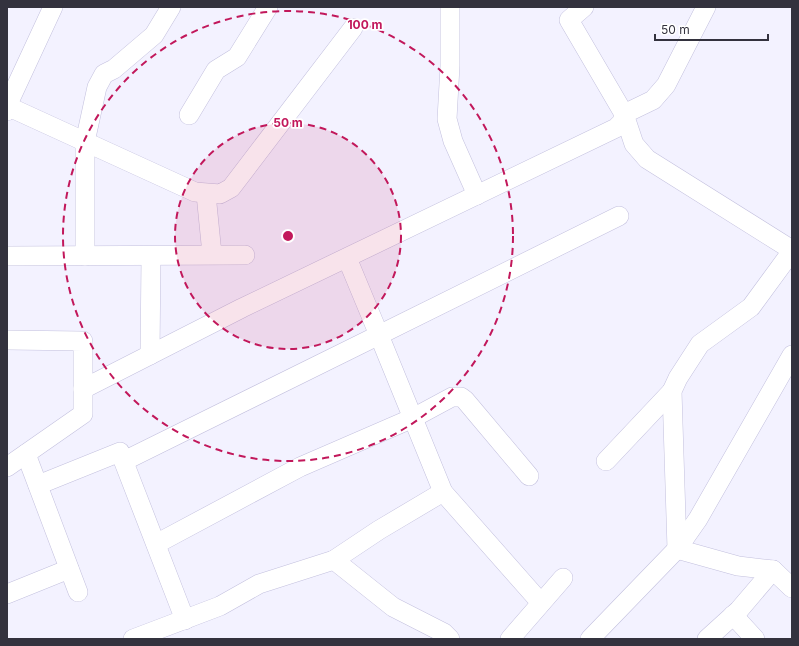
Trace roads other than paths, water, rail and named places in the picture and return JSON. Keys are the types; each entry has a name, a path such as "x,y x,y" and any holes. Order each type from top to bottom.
{"street":[{"path":"7,111 7,106 53,7"},
{"path":"85,256 85,142 97,87 104,74 114,69 149,40 171,7"},
{"path":"189,115 216,70 237,57 268,7"},
{"path":"450,7 448,119 453,141 477,195"},
{"path":"584,7 569,20 624,114 634,144 647,159 792,251 751,307 700,344 678,378 672,392 606,461"},
{"path":"624,114 653,100 666,85 706,7"},
{"path":"7,106 189,189 206,194 220,194 231,188 353,28"},
{"path":"83,389 242,308 616,128 622,122 624,114"},
{"path":"206,194 212,254"},
{"path":"124,461 619,216"},
{"path":"7,256 151,257 212,254 245,255"},
{"path":"150,355 151,257"},
{"path":"347,258 443,492 541,603"},
{"path":"7,340 83,341 84,414 7,468"},
{"path":"590,639 677,549 698,519 792,355"},
{"path":"672,392 677,549"},
{"path":"156,544 300,467 413,418 452,398 461,398 465,400 529,476"},
{"path":"38,486 120,452 185,620"},
{"path":"26,454 78,592"},
{"path":"133,639 220,606 259,584 334,560 379,530 443,492"},
{"path":"677,549 738,566 773,570 792,588"},
{"path":"334,560 393,607 444,633 450,639"},
{"path":"7,594 69,569"},
{"path":"707,639 733,615 773,570"},
{"path":"510,639 563,578"},
{"path":"733,615 755,639"}]}
